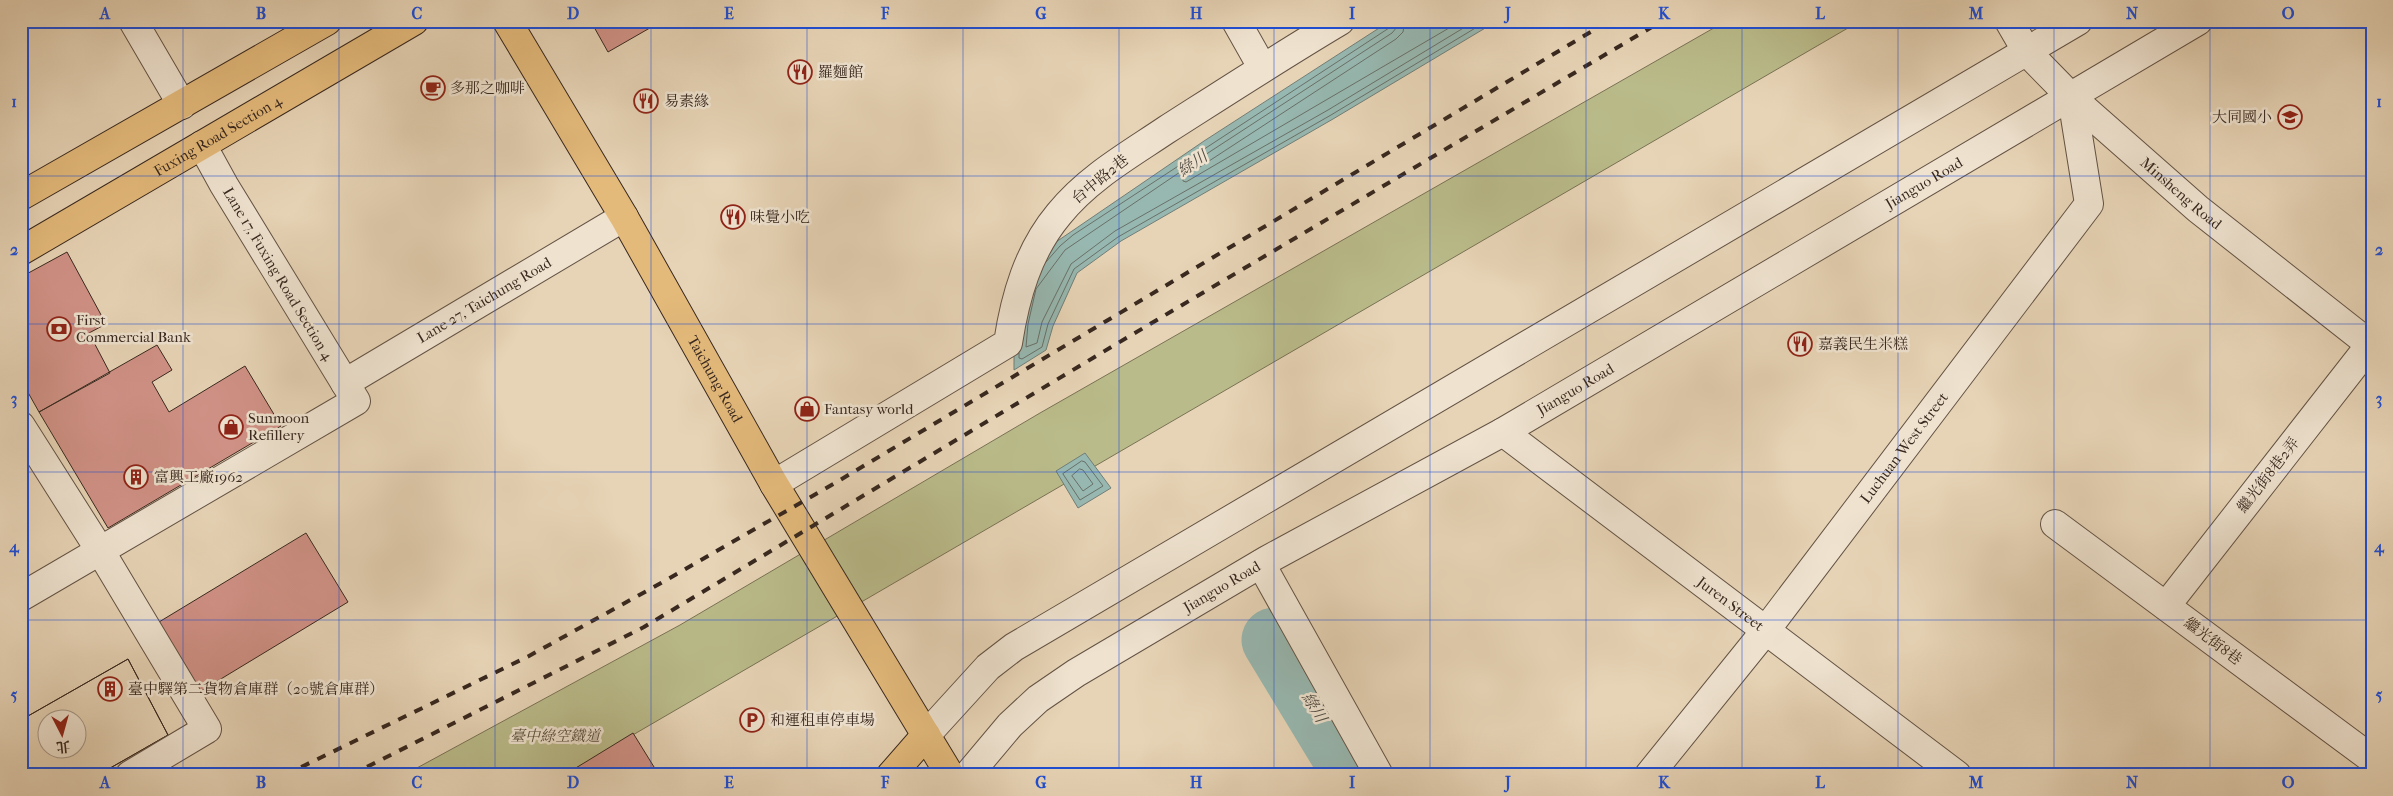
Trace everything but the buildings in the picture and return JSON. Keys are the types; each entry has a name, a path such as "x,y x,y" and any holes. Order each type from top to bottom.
{"main road":[{"path":"21,196 327,21"},
{"name":"Fuxing Road Section 4","path":"21,251 414,21"},
{"name":"Taichung Road","path":"507,21 624,217 774,484 950,775"},
{"path":"891,775 926,735"}],"street":[{"path":"133,21 182,105"},
{"path":"1236,21 1262,67"},
{"name":"台中路2巷","path":"774,484 1008,343 1014,308 1024,274 1040,241 1058,215 1080,191 1120,160 1262,67 1340,21"},
{"name":"Minsheng Road","path":"2009,21 2027,52 2072,98 2198,210 2371,345"},
{"path":"926,735 988,667 1014,647 2078,21"},
{"name":"Jianguo Road","path":"968,775 1010,725 1038,699 1076,673 1261,564 1504,432 2072,98 2198,21"},
{"name":"Luchuan West Street","path":"1649,775 1766,630 2089,204 2072,98"},
{"name":"Lane 17, Fuxing Road Section 4","path":"202,145 224,185 350,392"},
{"name":"Lane 27, Taichung Road","path":"21,596 101,552 624,217"},
{"name":"繼光街8巷2弄","path":"2166,606 2371,345"},
{"path":"21,426 101,552 207,729 130,775"},
{"name":"Juren Street","path":"1504,432 1957,775"},
{"name":"繼光街8巷","path":"2055,524 2372,759"},
{"path":"1261,564 1379,775"}],"green space":[{"name":"臺中綠空鐵道","path":"1726,21 1860,21 564,775 404,775 680,625 1040,413"}],"water":[{"path":"1390,21 1497,21 1333,119 1121,241 1077,273 1053,326 1046,350 1014,370 1014,347 1043,258 1056,242 1204,141"},
{"path":"1085,453 1111,488 1078,508 1056,471"}],"waterway":[{"name":"綠川","path":"1274,640 1356,775"}],"railway":[{"path":"285,775 529,656 661,583 835,483 1609,21"},
{"path":"351,775 644,627 1118,343 1662,21"}],"place":[{"name":"羅麵館","path":"800,72"},
{"name":"多那之咖啡","path":"433,88"},
{"name":"易素緣","path":"646,101"},
{"name":"大同國小","path":"2290,117"},
{"name":"味覺小吃","path":"733,217"},
{"name":"First Commercial Bank","path":"59,329"},
{"name":"嘉義民生米糕","path":"1800,344"},
{"name":"Fantasy world","path":"807,409"},
{"name":"Sunmoon Refillery","path":"231,427"},
{"name":"富興工廠1962","path":"136,477"},
{"name":"臺中驛第二貨物倉庫群（20號倉庫群）","path":"110,689"},
{"name":"和運租車停車場","path":"752,720"}]}
